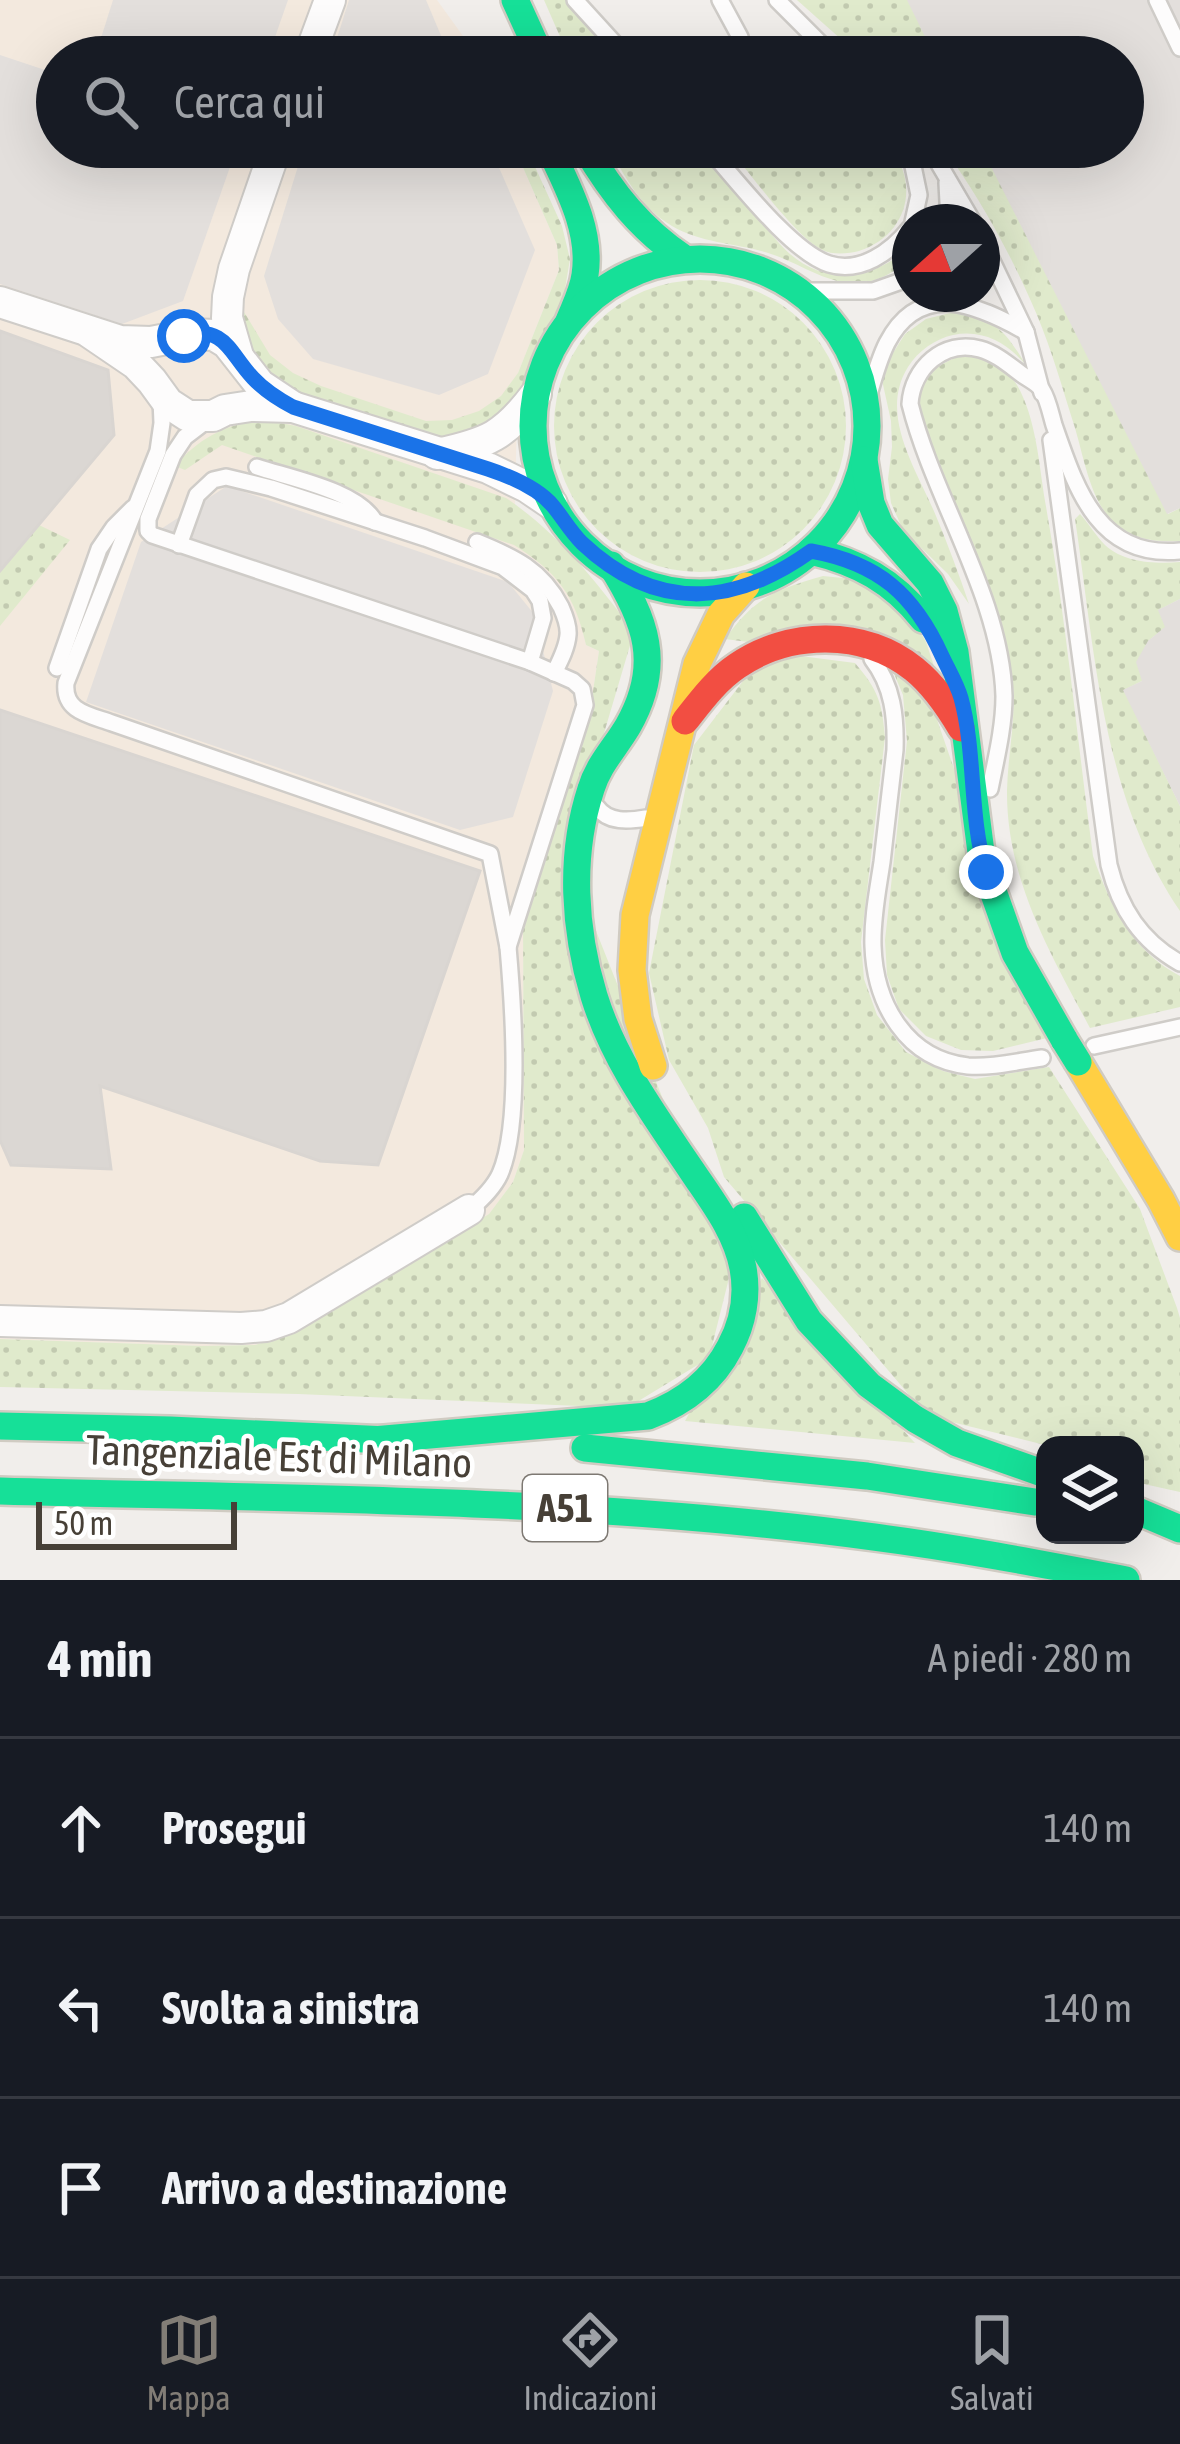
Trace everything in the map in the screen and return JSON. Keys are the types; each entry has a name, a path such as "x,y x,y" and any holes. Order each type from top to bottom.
{"main road":[{"path":"515,0 531,36"},
{"path":"558,168 584,240 584,276 568,323"},
{"path":"597,168 636,223 685,259"},
{"path":"864,458 842,515 811,551 778,574 746,586 686,595 646,585 611,566 573,534 552,504 536,454 536,394 546,358 568,323 592,298 634,272 685,259 738,263 765,273 799,291 840,334 859,374 866,406 864,458 876,517 897,549 933,587 947,618 980,845 997,905 1016,953 1070,1052 1180,1237"},
{"path":"811,551 855,563 905,596 925,621 961,697"},
{"path":"373,1440 649,1416 683,1402 701,1387 728,1354 741,1322 743,1269 733,1239 630,1078 594,997 578,912 576,874 588,795 601,763 639,707 650,661 635,603 611,566"},
{"path":"746,586 722,614 694,673 635,915 632,970 646,1047 680,1117 809,1321 853,1369 902,1410 957,1444 1036,1471"},
{"path":"680,728 733,668 762,650 823,638 852,641 911,666 939,692 966,736"},
{"name":"Tangenziale Est di Milano","path":"0,1426 578,1447 940,1484 1036,1502"},
{"name":"Tangenziale Est di Milano","path":"0,1491 492,1504 643,1514 870,1536 1126,1580"},
{"path":"1144,1514 1180,1530"},
{"path":"1144,1524 1180,1530"}],"street":[{"path":"317,36 330,0"},
{"path":"219,413 241,387 226,307 269,168"},
{"path":"234,269 210,310 167,348 158,380 161,391 168,404 196,417 263,405 293,407"},
{"path":"0,302 136,343 214,335 268,392 293,407 499,473 552,504"},
{"path":"89,332 128,358 161,391"},
{"path":"436,454 496,436 515,422 536,394"},
{"path":"0,1321 266,1326 289,1318 469,1210"}],"lane":[{"path":"575,0 608,36"},
{"path":"720,0 739,36"},
{"path":"777,0 811,36"},
{"path":"1157,0 1180,48"},
{"path":"726,168 776,223 827,264 847,267 866,262 892,247"},
{"path":"914,168 917,204"},
{"path":"942,168 949,204"},
{"path":"943,168 963,204"},
{"path":"1000,278 1026,332 1074,482 1096,520 1137,546 1180,551"},
{"path":"799,291 873,291 892,284"},
{"path":"866,406 880,356 910,313 938,303 966,304 1026,332"},
{"path":"980,845 1003,716 1002,676 992,623 914,420 910,396 928,362 963,346 992,353 1042,389 1109,865 1123,906 1142,935 1180,963"},
{"path":"161,391 161,438 66,683 66,698 76,710 97,718 490,854 508,946 513,1035 509,1136 494,1184 469,1210"},
{"path":"219,413 185,437 173,454 148,519 152,535 530,662 579,684 585,694 508,946"},
{"path":"257,467 354,500 369,510 375,522"},
{"path":"179,545 197,495 206,484 226,477 375,522 490,561 524,581 540,601 543,617 530,662"},
{"path":"57,668 99,549 113,527 140,501"},
{"path":"477,542 529,566 554,595 569,632 554,673"},
{"path":"852,641 868,653 882,674 896,722 873,944 889,1013 909,1040 938,1058 983,1066 1180,1027"},
{"path":"588,795 602,814 621,821 659,816"}],"shaded area":[{"path":"0,0 437,0 463,36 36,36 36,168 523,168 557,245 559,270 518,373 514,544 543,563 565,588 579,615 586,645 599,651 590,711 523,922 524,1150 513,1182 489,1214 287,1335 255,1345 202,1346 0,1339"},
{"path":"113,0 288,0 275,36 102,36"},
{"path":"349,0 426,0 441,36 338,36"},
{"path":"907,0 1180,0 1180,508 1167,514 992,168 1144,168 1144,36 925,36"},
{"path":"0,55 36,67 36,168 230,168 183,301 122,324 0,284"},
{"path":"297,168 499,168 535,250 488,374 439,395 313,359 278,319 264,276"},
{"path":"227,486 508,582 534,614 553,691 513,817 460,830 86,702 141,542"},
{"path":"1180,599 1180,806 1123,690 1142,681 1136,662 1148,641 1165,627 1158,610"}],"green space":[{"path":"544,0 565,0 597,36 560,36"},
{"path":"797,0 910,0 928,36 837,36"},
{"path":"523,168 536,168 562,226 570,259 561,313 543,340 516,402 491,427 463,438 425,436 291,390 268,374 251,351 238,302 270,355 293,373 426,421 452,420 479,411 501,396 518,373 559,270 557,245"},
{"path":"620,168 714,168 785,249 805,264 836,275 852,275 892,260 892,272 859,283 825,277 771,254 684,232 642,201"},
{"path":"745,168 901,168 905,204 892,204 888,234 850,253 826,252 811,243"},
{"path":"957,168 995,168 1168,514 1180,508 1180,541 1135,536 1104,512 1042,329 1000,238 1000,204 980,204"},
{"path":"700,280 756,292 803,323 834,370 846,426 834,482 803,529 756,560 700,572 644,560 597,529 566,482 554,426 566,370 597,323 644,292"},
{"path":"954,312 980,319 998,328 1026,365 994,340 953,335 922,351 900,385 897,404 904,442 969,604 948,574 903,530 891,503 891,421 882,380 905,334 926,319"},
{"path":"964,355 1001,367 1017,385 1029,412 1059,589 1093,856 1125,925 1149,954 1180,976 1180,1007 1090,1028 1022,884 1007,790 1013,710 1009,662 983,579 920,416 920,394 927,378 939,366"},
{"path":"266,420 506,498 560,543 634,632 567,858 731,1270 709,1358 627,1408 0,1387 0,1339 202,1346 255,1345 287,1335 489,1214 513,1182 524,1150 523,922 590,711 599,651 586,645 562,586 514,545 222,445 185,470 175,466 216,433"},
{"path":"1080,514 1105,545 1121,556 1180,562 1180,599 1159,610 1166,627 1148,641 1142,681 1124,690 1180,806 1180,911 1154,867 1118,772 1089,620 1075,519"},
{"path":"39,525 70,540 0,626 0,571"},
{"path":"823,576 863,580 914,621 934,666 725,639 767,597"},
{"path":"785,654 855,663 874,689 885,737 861,942 864,979 877,1015 906,1052 943,1071 975,1079 1049,1067 1140,1209 1180,1318 1180,1492 1144,1484 1144,1436 1036,1436 1036,1443 927,1416 724,1177 708,1128 669,1060 649,973 694,745 753,668"},
{"path":"890,664 933,708 1047,1038 993,1051 961,1050 926,1036 899,1009 887,975 885,940 907,741 903,695"},
{"path":"762,1278 915,1443 685,1421"}],"building":[{"path":"0,331 108,370 114,435 0,571"},
{"path":"0,710 480,871 378,1165 320,1161 100,1086 111,1169 11,1165 0,1140"}],"traffic: fast":[{"path":"515,0 531,36"},
{"path":"558,168 585,242 584,281 569,321"},
{"path":"598,168 629,209 685,259"},
{"path":"700,259 733,262 764,272 793,287 818,308 839,333 854,362 864,393 867,426 864,459 854,490 839,519 818,544 793,565 764,580 733,590 700,593 667,590 636,580 607,565 582,544 561,519 546,490 536,459 533,426 536,393 546,362 561,333 582,308 607,287 636,272 667,262 700,259"},
{"path":"864,460 880,525 930,583 944,611 955,652 982,860 1015,953 1065,1041"},
{"path":"811,551 873,575 923,619"},
{"path":"373,1440 648,1416 685,1398 705,1381 730,1347 741,1319 744,1278 735,1241 624,1065 602,1020 582,945 577,867 584,814 598,772 639,704 647,663 641,624 611,565"},
{"path":"1065,1041 1078,1062"},
{"path":"744,1217 809,1321 869,1385 957,1443 1036,1471"},
{"path":"0,1426 409,1441"},
{"path":"585,1448 867,1476 1035,1502"},
{"path":"0,1491 438,1502 656,1514 906,1541 1126,1580"},
{"path":"1144,1514 1180,1529"}],"traffic: slow":[{"path":"653,1066 638,1019 632,970 635,915 697,664 721,614 746,586"},
{"path":"1078,1062 1180,1237"}],"traffic: jam":[{"path":"685,721 715,685 757,654 826,639 873,647 914,669 961,728"}],"route":[{"path":"184,336 214,335 268,392 293,407 513,480 552,504 594,554 663,591 686,595 724,592 778,574 811,551 847,560 884,578 925,621 961,697 986,872"}]}
